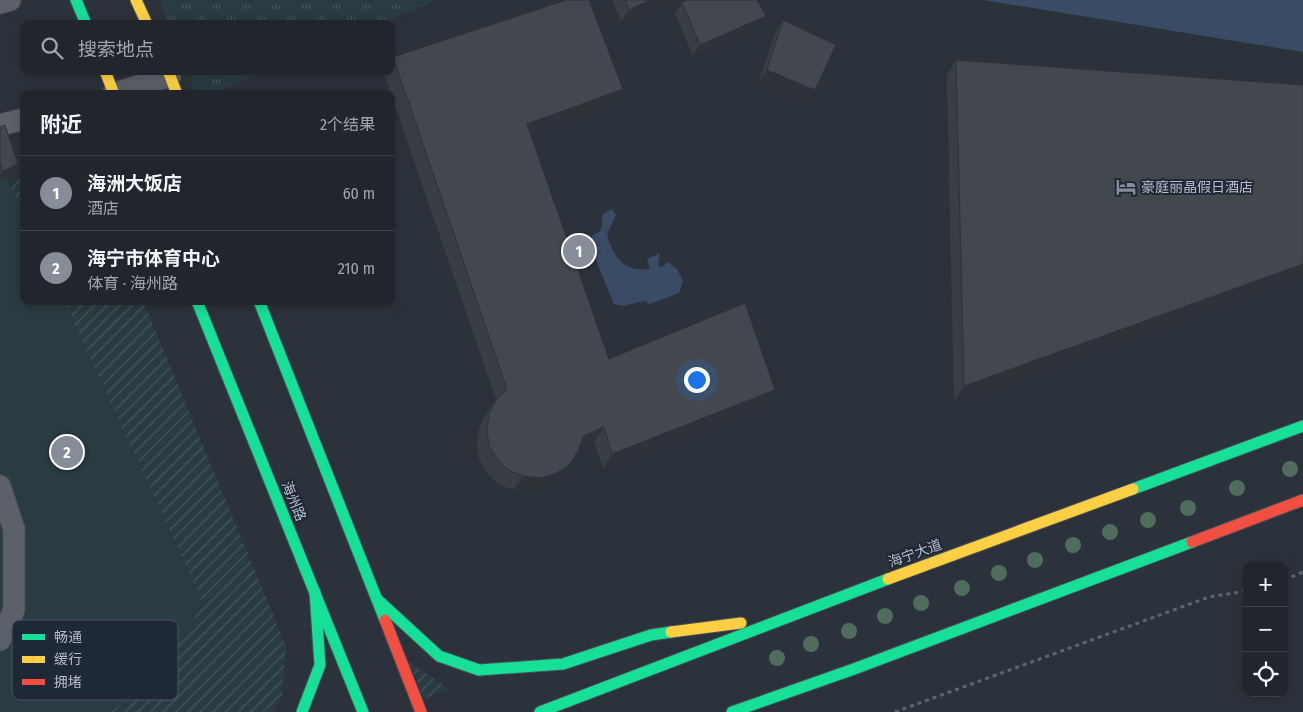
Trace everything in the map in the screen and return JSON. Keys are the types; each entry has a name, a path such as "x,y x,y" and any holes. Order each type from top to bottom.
{"main road":[{"path":"76,0 84,20"},
{"path":"136,0 145,20"},
{"path":"107,75 112,90"},
{"name":"海州路","path":"199,305 363,712"},
{"path":"260,305 421,712"},
{"name":"海宁大道","path":"540,712 785,617 1303,426"},
{"path":"732,712 864,666 1303,500"},
{"path":"302,712 320,665 315,592"},
{"path":"377,600 439,656 479,670 563,664 651,635 785,617"}],"street":[{"path":"0,3 10,0"},
{"path":"131,90 172,80"},
{"path":"0,125 20,120"},
{"path":"0,486 14,529 14,610 0,640"}],"path":[{"path":"1288,578 1303,572"},
{"path":"895,712 1208,597 1243,592"}],"green space":[{"path":"160,0 437,0 389,20 168,20"},
{"path":"189,75 256,75 220,90 195,90"},
{"path":"0,164 20,206 20,305 66,305 203,603 178,645 178,620 12,620 12,700 133,700 105,712 0,712"},
{"path":"20,178 20,305 145,305 286,646 282,695 273,712 12,712 5,304 0,187 11,188"},
{"path":"409,662 449,689 424,699"}],"water":[{"path":"983,0 1303,0 1303,52"},
{"path":"612,209 616,215 607,234 616,256 627,266 641,270 650,269 647,259 660,253 658,266 662,267 667,262 677,269 683,281 679,293 650,304 644,301 623,306 614,304 591,248 592,236 601,230 603,214"}],"building":[{"path":"566,0 589,0 623,89 527,124 609,359 745,303 775,390 612,454 604,427 584,436 578,451 569,465 555,474 539,478 523,476 508,470 497,459 489,445 487,429 489,414 496,400 507,389 395,63 395,56"},
{"path":"625,0 650,0 629,10"},
{"path":"687,0 757,0 766,16 700,45 682,2"},
{"path":"783,20 836,45 815,90 767,70"},
{"name":"豪庭丽晶假日酒店","path":"956,60 1303,85 1303,264 964,386"},
{"path":"5,125 18,164 3,171 0,162 0,127"}],"traffic: fast":[{"path":"76,0 84,20"},
{"path":"199,305 363,712"},
{"path":"261,305 385,620"},
{"path":"1133,489 1303,426"},
{"path":"732,712 854,669 1192,542"},
{"path":"540,712 888,579"},
{"path":"302,712 320,665 315,592"},
{"path":"377,599 439,656 479,670 563,664 651,635 671,632"}],"traffic: slow":[{"path":"136,0 145,20"},
{"path":"107,75 112,90"},
{"path":"170,75 175,90"},
{"path":"888,579 1133,489"},
{"path":"671,632 741,623"}],"traffic: jam":[{"path":"1192,542 1303,500"},
{"path":"385,620 421,712"}],"place":[{"name":"豪庭丽晶假日酒店","path":"1126,187"},
{"name":"海洲大饭店","path":"579,251"},
{"name":"海宁市体育中心","path":"67,452"}]}
